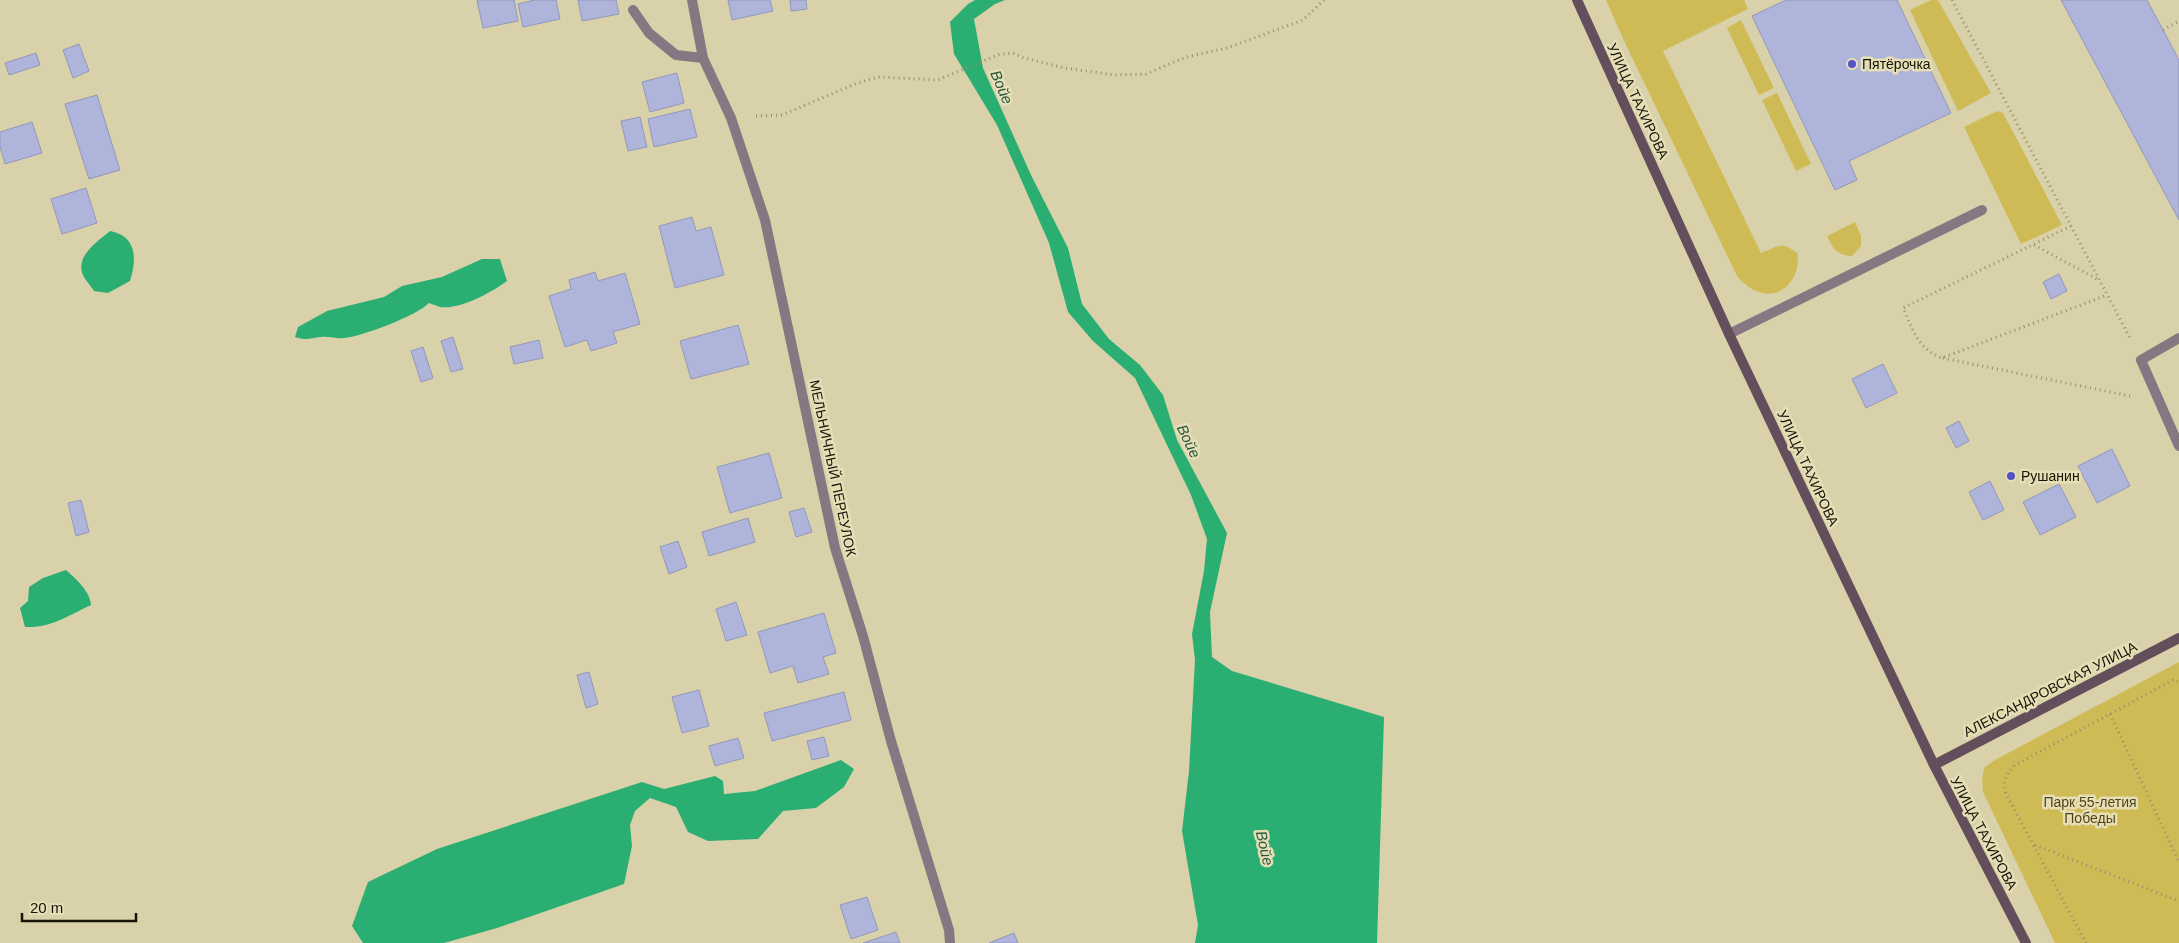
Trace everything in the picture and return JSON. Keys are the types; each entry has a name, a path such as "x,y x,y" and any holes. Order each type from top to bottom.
{"main road":[{"name":"УЛИЦА ТАХИРОВА","path":"1577,0 1729,334 1934,765 2026,943"},
{"name":"АЛЕКСАНДРОВСКАЯ УЛИЦА","path":"1934,765 2179,638"}],"street":[{"name":"МЕЛЬНИЧНЫЙ ПЕРЕУЛОК","path":"692,0 703,58 731,118 765,220 835,548 863,636 891,741 949,930 950,943"},
{"path":"633,10 648,33 676,55 703,58"},
{"path":"1729,334 1982,210"},
{"path":"2179,338 2141,360 2179,446"}],"path":[{"path":"731,118 782,115 855,84 878,77 938,80 1000,54 1013,52 1024,58 1065,68 1114,75 1146,74 1186,57 1227,48 1303,20 1324,0"},
{"path":"1952,0 2141,360"},
{"path":"2163,30 2179,21"},
{"path":"2072,226 1903,308 1923,346 1930,354 2123,395 2159,400"},
{"path":"2033,245 2100,280"},
{"path":"1942,358 2107,295"},
{"path":"2086,943 2006,794 2004,785 2006,774 2015,765 2173,680 2179,682"},
{"path":"2110,714 2179,862"},
{"path":"2034,845 2179,901"}],"green space":[{"path":"1606,0 1744,0 1748,9 1663,51 1761,253 1783,246 1797,253 1797,268 1794,276 1785,288 1771,294 1755,291 1737,276"},
{"path":"1931,0 1938,0 1991,93 1958,111 1910,10"},
{"path":"1741,20 1774,88 1759,95 1727,28"},
{"path":"1777,93 1811,164 1796,171 1762,100"},
{"path":"1997,111 2003,113 2062,225 2021,244 1964,127"},
{"path":"1855,222 1861,236 1861,246 1852,256 1839,253 1827,236"},
{"name":"Парк 55-летия Победы","path":"2179,662 2179,943 2055,943 1983,792 1984,768 1993,761"}],"water":[{"name":"Войе","path":"975,0 1005,0 995,4 974,19 983,68 1031,175 1068,248 1082,304 1109,339 1140,365 1163,395 1177,440 1227,533 1210,612 1212,657 1232,671 1384,717 1377,943 1195,943 1198,925 1182,831 1189,771 1195,660 1192,634 1204,571 1207,539 1191,495 1135,378 1093,341 1068,312 1049,243 997,125 954,54 950,22 968,4"},
{"path":"110,231 125,238 133,250 134,265 130,281 108,293 94,291 83,275 82,262 89,250"},
{"path":"482,259 500,259 507,281 466,303 457,306 440,307 429,303 402,319 352,337 306,339 295,337 298,327 327,311 384,297 402,286 442,277"},
{"path":"66,570 85,590 91,605 43,626 25,627 20,608 28,601 29,587 43,578"},
{"path":"841,760 854,769 844,787 816,808 783,811 758,839 708,841 688,832 676,807 650,798 635,811 630,825 632,846 624,884 497,928 444,943 363,943 352,926 368,882 437,849 642,782 664,789 715,776 723,781 724,794 755,791"}],"building":[{"path":"477,0 514,0 518,21 483,28"},
{"path":"534,0 556,0 560,19 523,27 518,4"},
{"path":"578,0 616,0 619,14 582,21"},
{"path":"728,0 770,0 773,11 732,20"},
{"path":"790,0 806,0 807,9 791,11"},
{"name":"Пятёрочка","path":"1786,0 1897,0 1951,113 1849,161 1857,180 1835,190 1752,16"},
{"path":"2061,0 2147,0 2179,60 2179,220"},
{"path":"79,44 89,71 73,78 63,50"},
{"path":"36,53 40,65 9,75 5,63"},
{"path":"677,73 684,103 650,112 642,82"},
{"path":"97,95 120,170 89,179 65,104"},
{"path":"690,109 697,137 654,147 648,119"},
{"path":"640,117 647,147 628,151 621,121"},
{"path":"32,122 42,153 5,164 0,147 0,132"},
{"path":"86,188 97,223 62,234 51,199"},
{"path":"692,217 696,231 711,227 724,275 675,288 659,226"},
{"path":"595,272 598,281 625,273 640,324 613,332 617,343 591,351 587,340 565,347 549,296 571,289 569,280"},
{"path":"2059,274 2067,291 2051,299 2043,282"},
{"path":"738,325 749,364 691,379 680,341"},
{"path":"453,337 463,369 451,372 441,341"},
{"path":"539,340 543,358 514,364 510,347"},
{"path":"423,347 433,378 421,382 411,351"},
{"path":"1883,364 1897,393 1866,408 1852,379"},
{"path":"1959,421 1969,441 1956,448 1946,428"},
{"path":"2112,449 2130,486 2097,503 2078,466"},
{"path":"769,453 782,498 730,513 717,467"},
{"path":"1990,481 2004,510 1983,520 1969,492"},
{"path":"2059,484 2076,517 2040,535 2023,502"},
{"path":"81,500 89,532 76,536 68,503"},
{"path":"804,508 812,532 796,537 789,512"},
{"path":"748,518 755,542 709,556 702,532"},
{"path":"678,541 687,567 669,574 660,547"},
{"path":"736,602 747,635 726,641 716,609"},
{"path":"824,613 836,653 823,657 829,674 798,683 793,666 770,673 758,632"},
{"path":"589,672 598,704 586,708 577,675"},
{"path":"699,690 709,726 682,733 672,697"},
{"path":"844,692 851,720 772,741 764,713"},
{"path":"824,737 829,756 812,760 807,741"},
{"path":"738,738 744,758 715,766 709,746"},
{"path":"867,897 878,930 851,939 840,905"},
{"path":"896,932 900,943 863,943"},
{"path":"1014,933 1018,943 989,943"}],"place":[{"name":"Пятёрочка","path":"1852,64"},
{"name":"Рушанин","path":"2011,476"}]}
